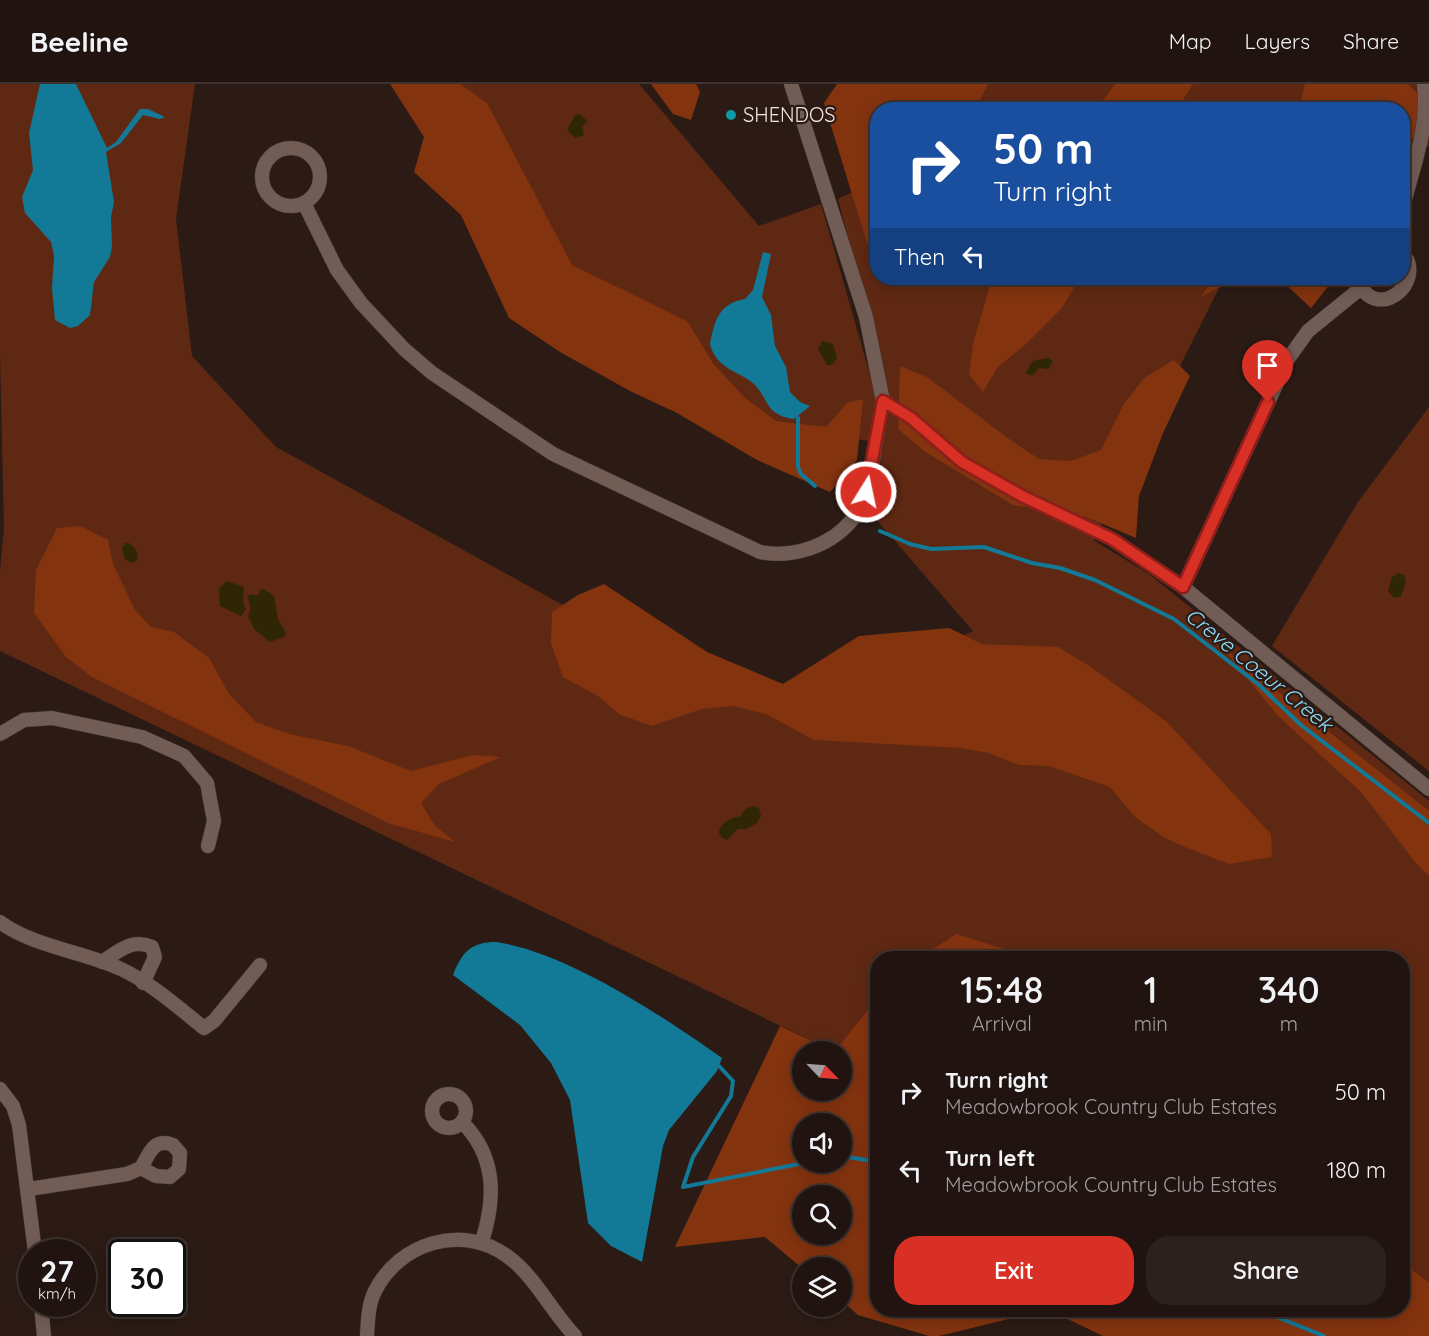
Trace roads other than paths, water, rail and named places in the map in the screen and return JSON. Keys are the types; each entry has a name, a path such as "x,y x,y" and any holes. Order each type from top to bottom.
{"street":[{"path":"304,203 337,270 361,303 404,349 432,373 554,454 760,552 790,554 809,550 836,536 847,524 866,492 883,401 866,317 791,84"},
{"path":"1410,183 1425,131 1427,106 1424,84"},
{"path":"291,147 300,149 314,159 318,166 320,183 311,198 304,203 295,206 276,202 264,188 263,168 274,153 291,147"},
{"path":"1410,263 1412,272 1410,281"},
{"path":"1183,587 1288,359 1308,331 1357,285"},
{"path":"1361,285 1375,298 1383,300 1400,295 1407,285"},
{"path":"883,401 911,418 962,462 1022,496 1112,539 1183,587 1429,789"},
{"path":"0,734 24,720 52,718 142,737 184,756 207,783 214,821 208,846"},
{"path":"0,922 38,939 122,970 204,1028 214,1021 260,965"},
{"path":"102,962 132,943 143,943 152,947 155,957 143,983"},
{"path":"0,1089 13,1107 19,1125 34,1239"},
{"path":"462,1122 475,1135 485,1152 490,1175 490,1210 482,1241"},
{"path":"29,1189 127,1173 141,1168"},
{"path":"368,1336 369,1309 375,1292 392,1267 418,1246 460,1239 482,1241 508,1256 575,1336"},
{"path":"42,1317 44,1336"}],"water":[{"path":"40,84 76,84 107,148 116,142 140,109 148,109 165,117 160,119 143,115 121,143 106,152 114,202 111,217 110,257 94,282 90,315 78,326 70,328 55,320 52,288 54,256 51,242 25,213 22,197 33,170 29,133"},
{"path":"763,252 771,254 762,297 771,315 775,346 786,367 790,392 800,402 810,406 794,419 773,410 754,384 717,359 710,344 716,320 720,314 729,305 745,299 753,290"},
{"path":"487,942 524,948 583,972 644,1006 722,1058 717,1071 669,1130 663,1146 642,1262 611,1246 588,1223 570,1100 551,1063 520,1025 453,975 468,950"}],"waterway":[{"name":"Creve Coeur Creek","path":"798,418 798,467 801,474 815,486"},
{"name":"Creve Coeur Creek","path":"880,531 910,544 931,549 984,547 1032,563 1060,568 1095,580 1174,619 1258,684 1301,725 1429,823"},
{"path":"719,1066 733,1081 731,1096 693,1157 683,1187 792,1165"},
{"path":"852,1158 870,1161"},
{"path":"1277,1317 1324,1336"}],"place":[{"name":"SHENDOS","path":"731,115"}]}
